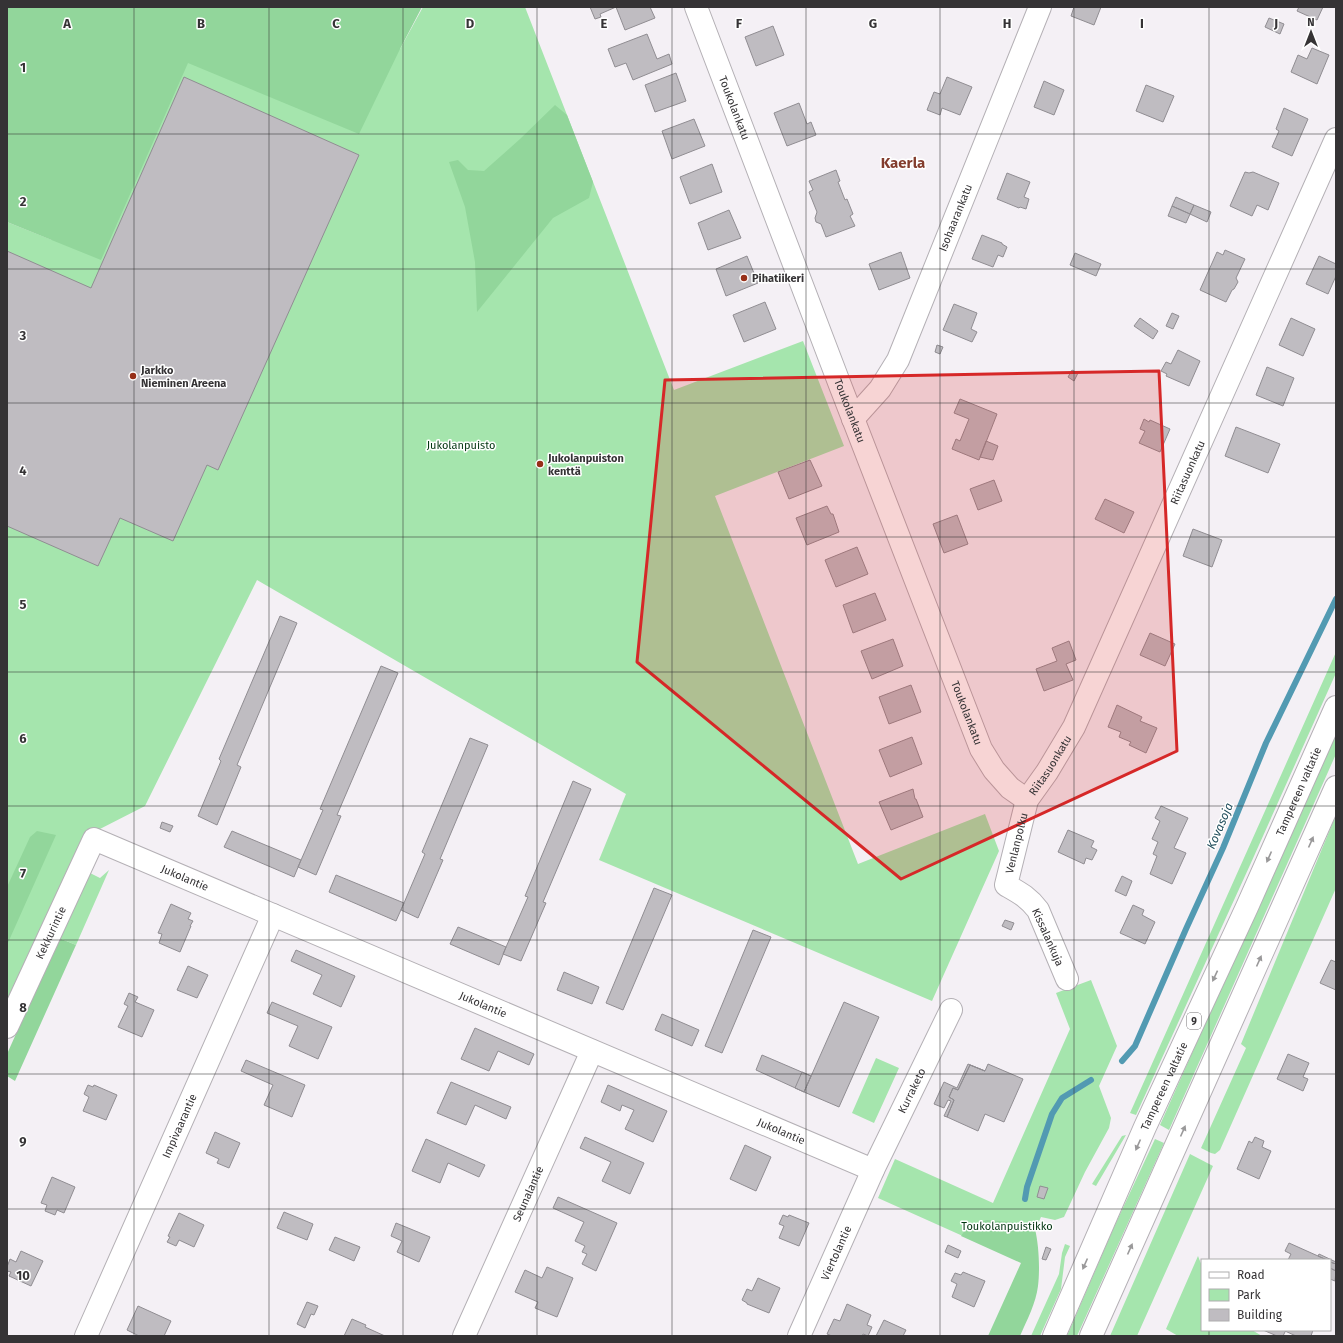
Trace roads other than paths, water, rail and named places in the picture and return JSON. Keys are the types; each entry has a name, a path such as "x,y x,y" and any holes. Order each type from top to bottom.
{"main road":[{"name":"Toukolankatu","path":"696,7 853,419 981,748 994,770 1010,788 1027,800"},
{"name":"Isohaarankatu","path":"853,419 880,389 898,360 1040,7"},
{"name":"Riitasuonkatu","path":"1027,800 1047,772 1074,727 1336,139"},
{"name":"Tampereen valtatie","path":"1054,1336 1145,1127 1248,907 1336,707"},
{"path":"1091,1336 1336,787"},
{"name":"Venlanpolku","path":"1006,885 1027,800"},
{"name":"Jukolantie","path":"94,839 873,1170"},
{"name":"Kekkurintie","path":"7,1027 94,839"},
{"name":"Kissalankuja","path":"1006,885 1024,894 1038,910 1067,979"},
{"name":"Impivaarantie","path":"86,1336 273,915"},
{"name":"Kurraketo","path":"873,1170 951,1010"},
{"name":"Seunalantie","path":"464,1336 592,1050"},
{"name":"Viertolantie","path":"799,1336 873,1170"}],"waterway":[{"name":"Kovasoja","path":"1122,1061 1135,1046 1223,848 1266,743 1336,599"},
{"path":"1025,1199 1027,1187 1052,1114 1062,1098 1091,1080"}],"place":[{"name":"Pihatiikeri","path":"744,278"},
{"name":"Jarkko Nieminen Areena","path":"133,376"},
{"name":"Jukolanpuiston kenttä","path":"540,464"}],"district":[{"name":"Kaerla","path":"903,163"}],"park label":[{"name":"Jukolanpuisto","path":"461,445"},
{"name":"Toukolanpuistikko","path":"1007,1226"}]}
